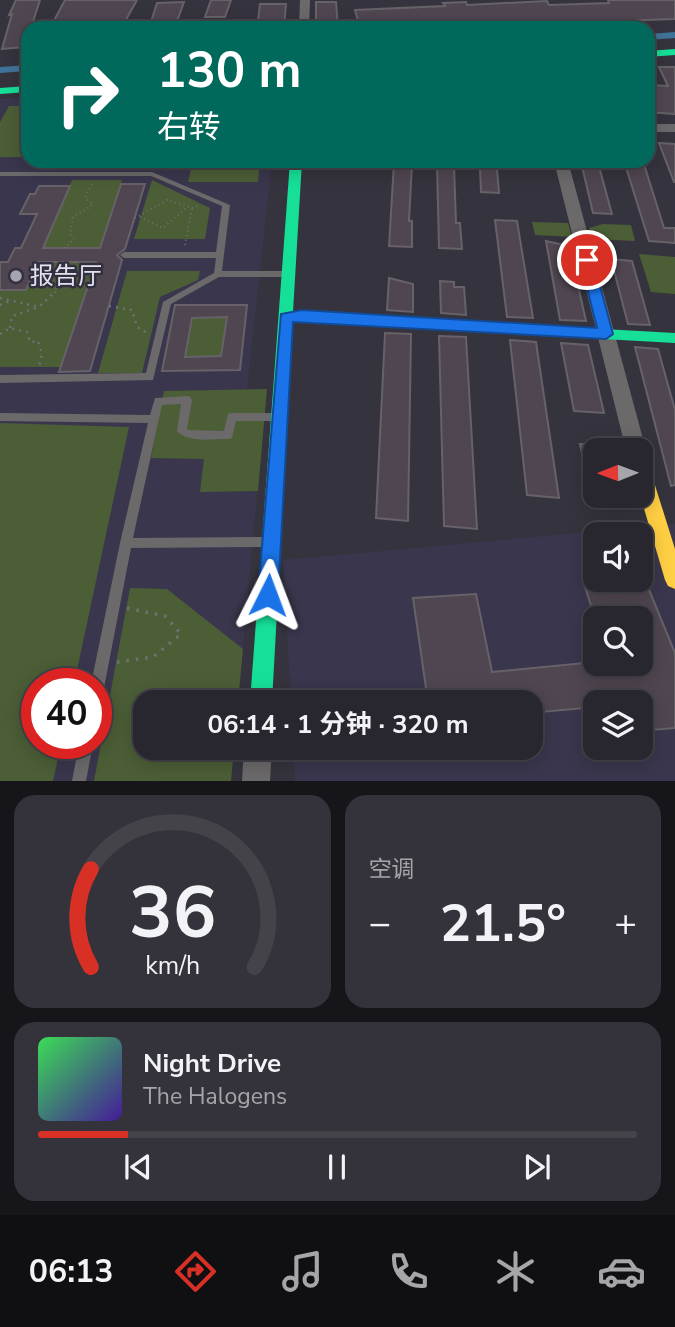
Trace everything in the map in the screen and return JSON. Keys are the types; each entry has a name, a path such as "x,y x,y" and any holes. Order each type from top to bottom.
{"street":[{"path":"304,21 305,0"},
{"path":"655,53 675,52"},
{"path":"0,91 21,90"},
{"path":"655,128 675,128"},
{"path":"262,690 296,168"},
{"path":"563,168 633,438"},
{"path":"286,317 675,338"},
{"path":"653,508 675,580"},
{"path":"256,781 257,760"}],"lane":[{"path":"0,174 152,174 226,205 218,274"},
{"path":"124,255 221,255"},
{"path":"0,379 150,377 167,302 218,274 289,274"},
{"path":"101,668 158,401 187,400 182,431 187,434 228,435 232,417 280,417"},
{"path":"0,417 154,419"},
{"path":"126,543 272,542"},
{"path":"79,781 83,759"}],"path":[{"path":"64,248 74,239 70,234 73,217 93,205 85,198 97,175"},
{"path":"187,207 178,212 173,223 163,228 137,217 150,206 167,200 192,208 210,198"},
{"path":"183,255 192,208"},
{"path":"10,328 9,320 12,316 52,300 59,287 61,262"},
{"path":"0,298 15,299 39,307"},
{"path":"0,305 15,299"},
{"path":"109,306 132,310 137,327 144,333 159,335"},
{"path":"0,334 10,328 27,332 26,337 32,337 30,342 38,341 43,358 39,367"},
{"path":"102,663 153,657 181,634 177,625 155,610 113,607"}],"shaded area":[{"path":"21,98 21,168 271,168 247,390 267,389 239,690 133,690 133,760 233,760 231,781 0,781 0,99"},
{"path":"675,524 675,781 295,781 294,760 543,760 543,690 290,690 283,560 583,532 583,592 653,592 653,526"}],"green space":[{"path":"9,106 21,106 21,157 0,157 0,122"},
{"path":"191,168 259,168 258,182 188,182"},
{"path":"72,180 122,180 100,248 43,249"},
{"path":"152,180 210,208 205,239 134,239"},
{"path":"532,222 568,223 572,237 535,235"},
{"path":"603,224 631,225 635,241 591,239 589,228"},
{"path":"639,254 675,257 675,294 651,292"},
{"path":"37,262 96,262 61,367 0,367 0,290 26,290"},
{"path":"127,271 200,271 198,280 160,297 142,373 98,373"},
{"path":"228,317 223,356 185,357 191,318"},
{"path":"267,389 258,491 200,492 204,459 151,458 164,391"},
{"path":"0,423 129,427 77,668 21,668 21,759 58,759 53,781 0,781"},
{"path":"130,588 167,589 243,649 239,690 133,690 133,760 233,760 231,781 94,781 98,759 112,759 112,684"}],"building":[{"path":"16,0 40,0 33,21 21,21 21,47 2,49 12,14 9,15"},
{"path":"65,0 137,0 125,21 54,21"},
{"path":"211,0 231,0 225,17 205,17"},
{"path":"608,0 675,0 675,19 358,21 355,10 445,6 443,3 466,2 467,5 547,1 549,5 609,3"},
{"path":"184,2 177,21 151,21 157,3"},
{"path":"316,2 336,2 337,21 316,21"},
{"path":"260,4 286,4 285,21 258,21"},
{"path":"659,67 675,67 675,114 655,113 655,85 668,86"},
{"path":"659,143 675,144 675,182 674,182"},
{"path":"394,168 412,168 409,221 412,221 412,247 389,246"},
{"path":"437,168 454,168 456,223 460,223 462,249 439,248"},
{"path":"480,168 497,169 499,193 481,192"},
{"path":"582,168 599,168 612,214 593,213"},
{"path":"626,168 645,168 664,228 675,228 675,243 649,241"},
{"path":"121,184 145,184 125,249 117,255 122,260 90,371 59,372 96,262 37,262 26,290 0,290 0,262 8,262 15,248 21,248 37,214 20,214 30,194 35,194 39,186 70,186 43,248 100,248"},
{"path":"495,220 517,221 533,318 507,317"},
{"path":"546,241 569,246 586,321 560,320"},
{"path":"611,259 632,261 650,325 628,324"},
{"path":"389,278 413,284 413,312 387,310"},
{"path":"440,281 454,282 454,287 464,287 466,315 441,313"},
{"path":"175,305 247,305 240,370 162,371","holes":["227,317 221,356 185,357 192,318"]},
{"path":"385,333 411,334 408,521 376,518"},
{"path":"439,336 466,337 477,529 444,526"},
{"path":"510,340 536,342 559,498 527,495"},
{"path":"561,343 588,345 604,413 574,411"},
{"path":"635,347 658,349 675,410 675,485 671,486"},
{"path":"587,592 650,592 675,653 675,728 653,730 653,690 583,690 583,708 543,712 543,690 426,690 413,598 476,594 492,672 583,663 583,676 653,676 653,606 591,606"}],"waterway":[{"path":"655,36 675,35"},
{"path":"0,70 21,68"}],"traffic: fast":[{"path":"655,53 675,52"},
{"path":"0,91 21,90"},
{"path":"262,690 296,168"},
{"path":"286,317 675,338"}],"traffic: slow":[{"path":"653,508 675,580"}],"place":[{"name":"报告厅","path":"16,276"}],"route":[{"path":"268,595 286,317 606,334 587,260"}]}
